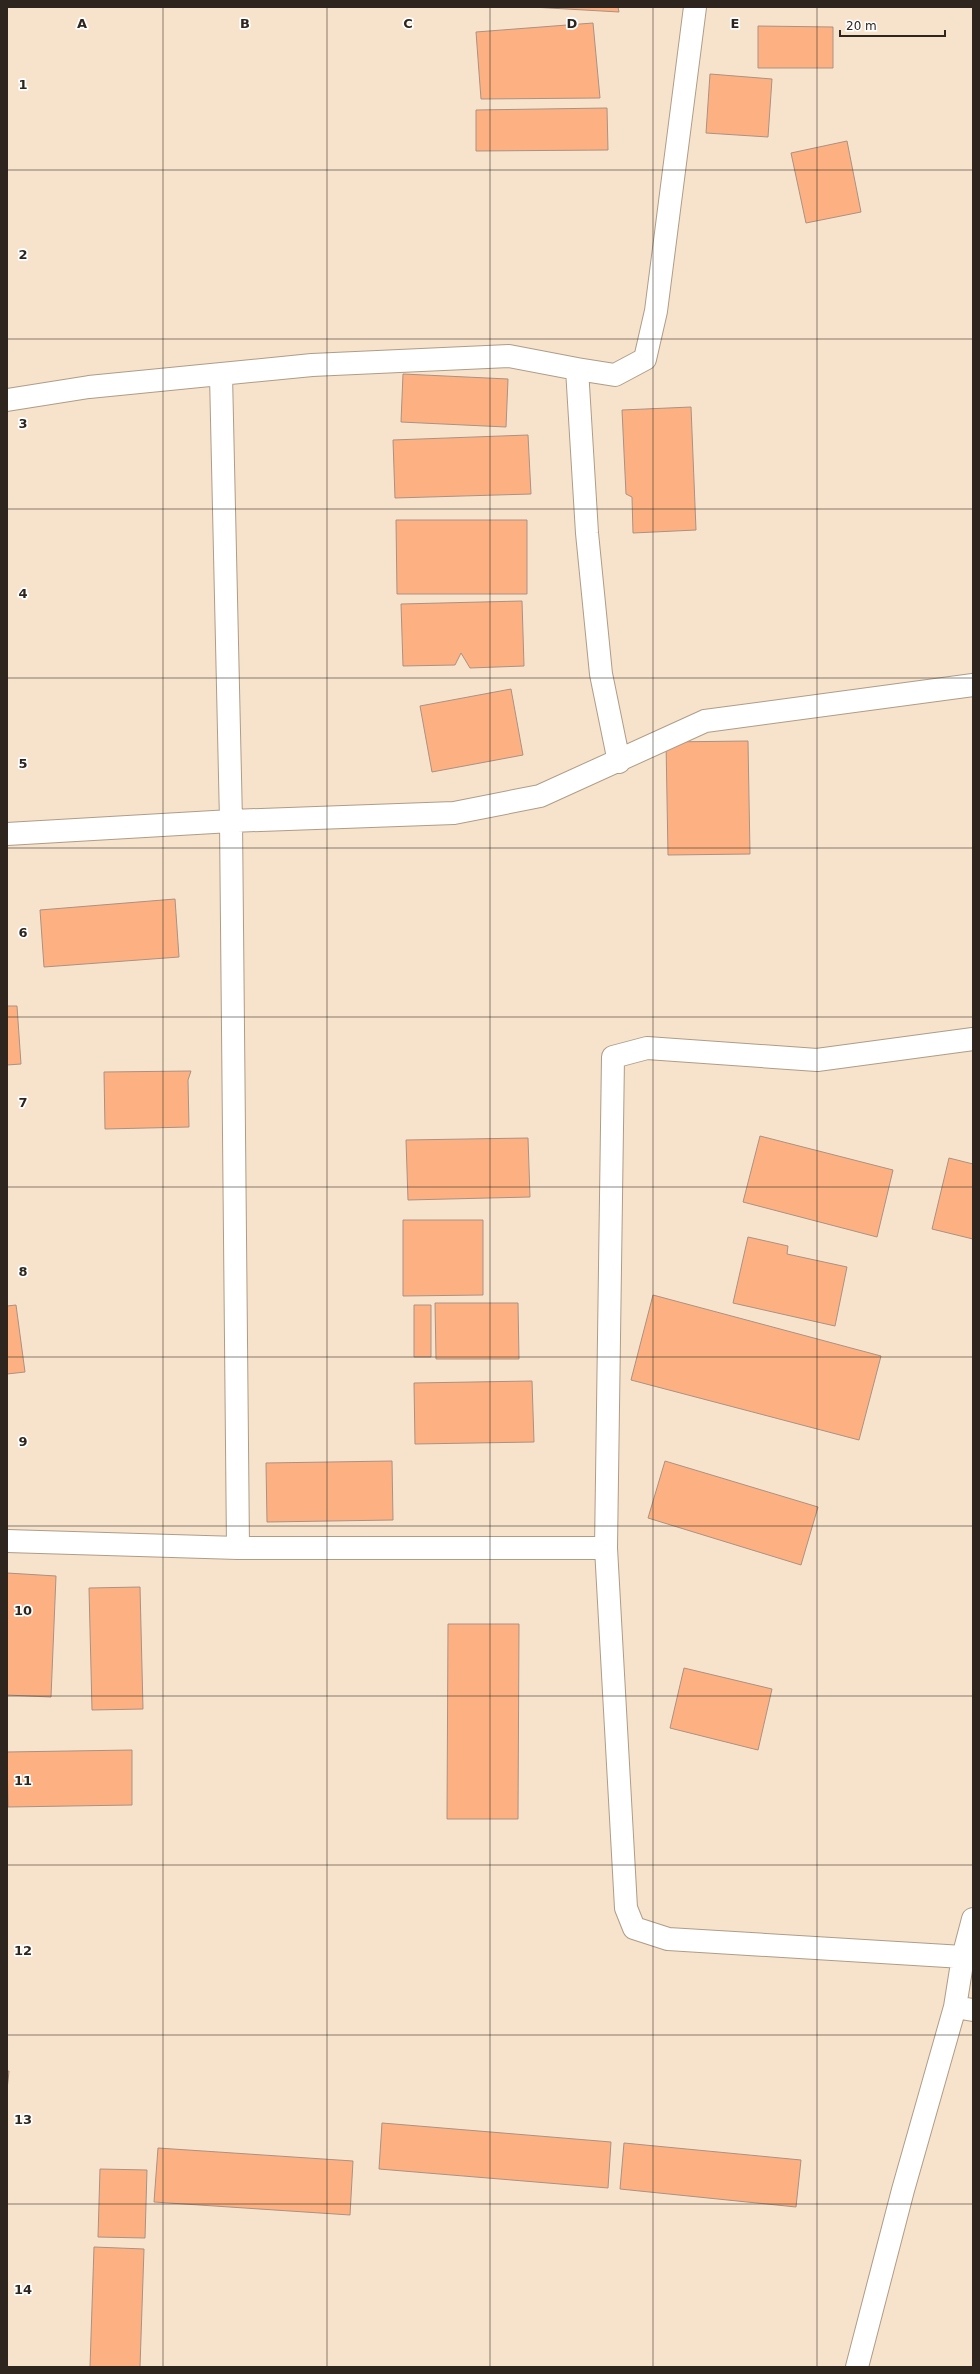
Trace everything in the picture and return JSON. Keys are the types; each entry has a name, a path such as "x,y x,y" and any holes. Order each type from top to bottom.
{"street":[{"path":"7,400 89,387 312,365 510,356 615,375 645,359 656,311 695,7"},
{"path":"577,369 587,533 601,674 619,762"},
{"path":"221,375 232,821 238,1548"},
{"path":"7,834 232,821 454,813 540,796 619,762 705,721 973,685"},
{"path":"962,1957 668,1939 634,1928 626,1908 606,1548 613,1057 647,1048 817,1060 973,1039"},
{"path":"7,1541 238,1548 606,1548"},
{"path":"857,2367 903,2190 964,2008 962,1957 973,1919"}],"building":[{"path":"532,7 618,7 619,12"},
{"path":"593,23 600,98 481,99 476,32"},
{"path":"758,26 833,27 833,68 758,68"},
{"path":"710,74 772,79 768,137 706,133"},
{"path":"607,108 608,150 476,151 476,110"},
{"path":"847,141 861,212 806,223 791,153"},
{"path":"403,374 508,379 506,427 401,422"},
{"path":"691,407 696,530 633,533 632,497 626,494 622,410"},
{"path":"528,435 531,494 395,498 393,440"},
{"path":"396,520 527,520 527,594 397,594"},
{"path":"522,601 524,666 470,668 461,653 455,665 403,666 401,604"},
{"path":"511,689 523,755 432,772 420,706"},
{"path":"748,741 750,854 668,855 666,742"},
{"path":"175,899 179,957 44,967 40,910"},
{"path":"7,1006 17,1006 21,1064 7,1065"},
{"path":"191,1071 188,1080 189,1127 105,1129 104,1072"},
{"path":"760,1136 893,1170 877,1237 743,1202"},
{"path":"528,1138 530,1197 408,1200 406,1140"},
{"path":"949,1158 973,1164 973,1239 932,1229"},
{"path":"403,1220 483,1220 483,1295 403,1296"},
{"path":"748,1237 788,1246 787,1254 847,1267 835,1326 733,1303"},
{"path":"653,1295 881,1356 859,1440 631,1380"},
{"path":"435,1303 518,1303 519,1359 436,1359"},
{"path":"16,1305 25,1372 7,1374 7,1306"},
{"path":"414,1305 431,1305 431,1357 414,1357"},
{"path":"532,1381 534,1442 415,1444 414,1383"},
{"path":"392,1461 393,1520 267,1522 266,1463"},
{"path":"665,1461 818,1507 801,1565 648,1518"},
{"path":"7,1573 56,1576 51,1697 7,1695"},
{"path":"140,1587 143,1709 92,1710 89,1588"},
{"path":"448,1624 519,1624 518,1819 447,1819"},
{"path":"684,1668 772,1689 758,1750 670,1728"},
{"path":"132,1750 132,1805 8,1807 7,1752"},
{"path":"7,2071 9,2071 7,2090"},
{"path":"382,2123 611,2142 608,2188 379,2169"},
{"path":"624,2143 801,2160 796,2207 620,2189"},
{"path":"158,2148 353,2161 350,2215 154,2202"},
{"path":"100,2169 147,2170 145,2238 98,2237"},
{"path":"94,2247 144,2249 140,2367 90,2367"}]}
